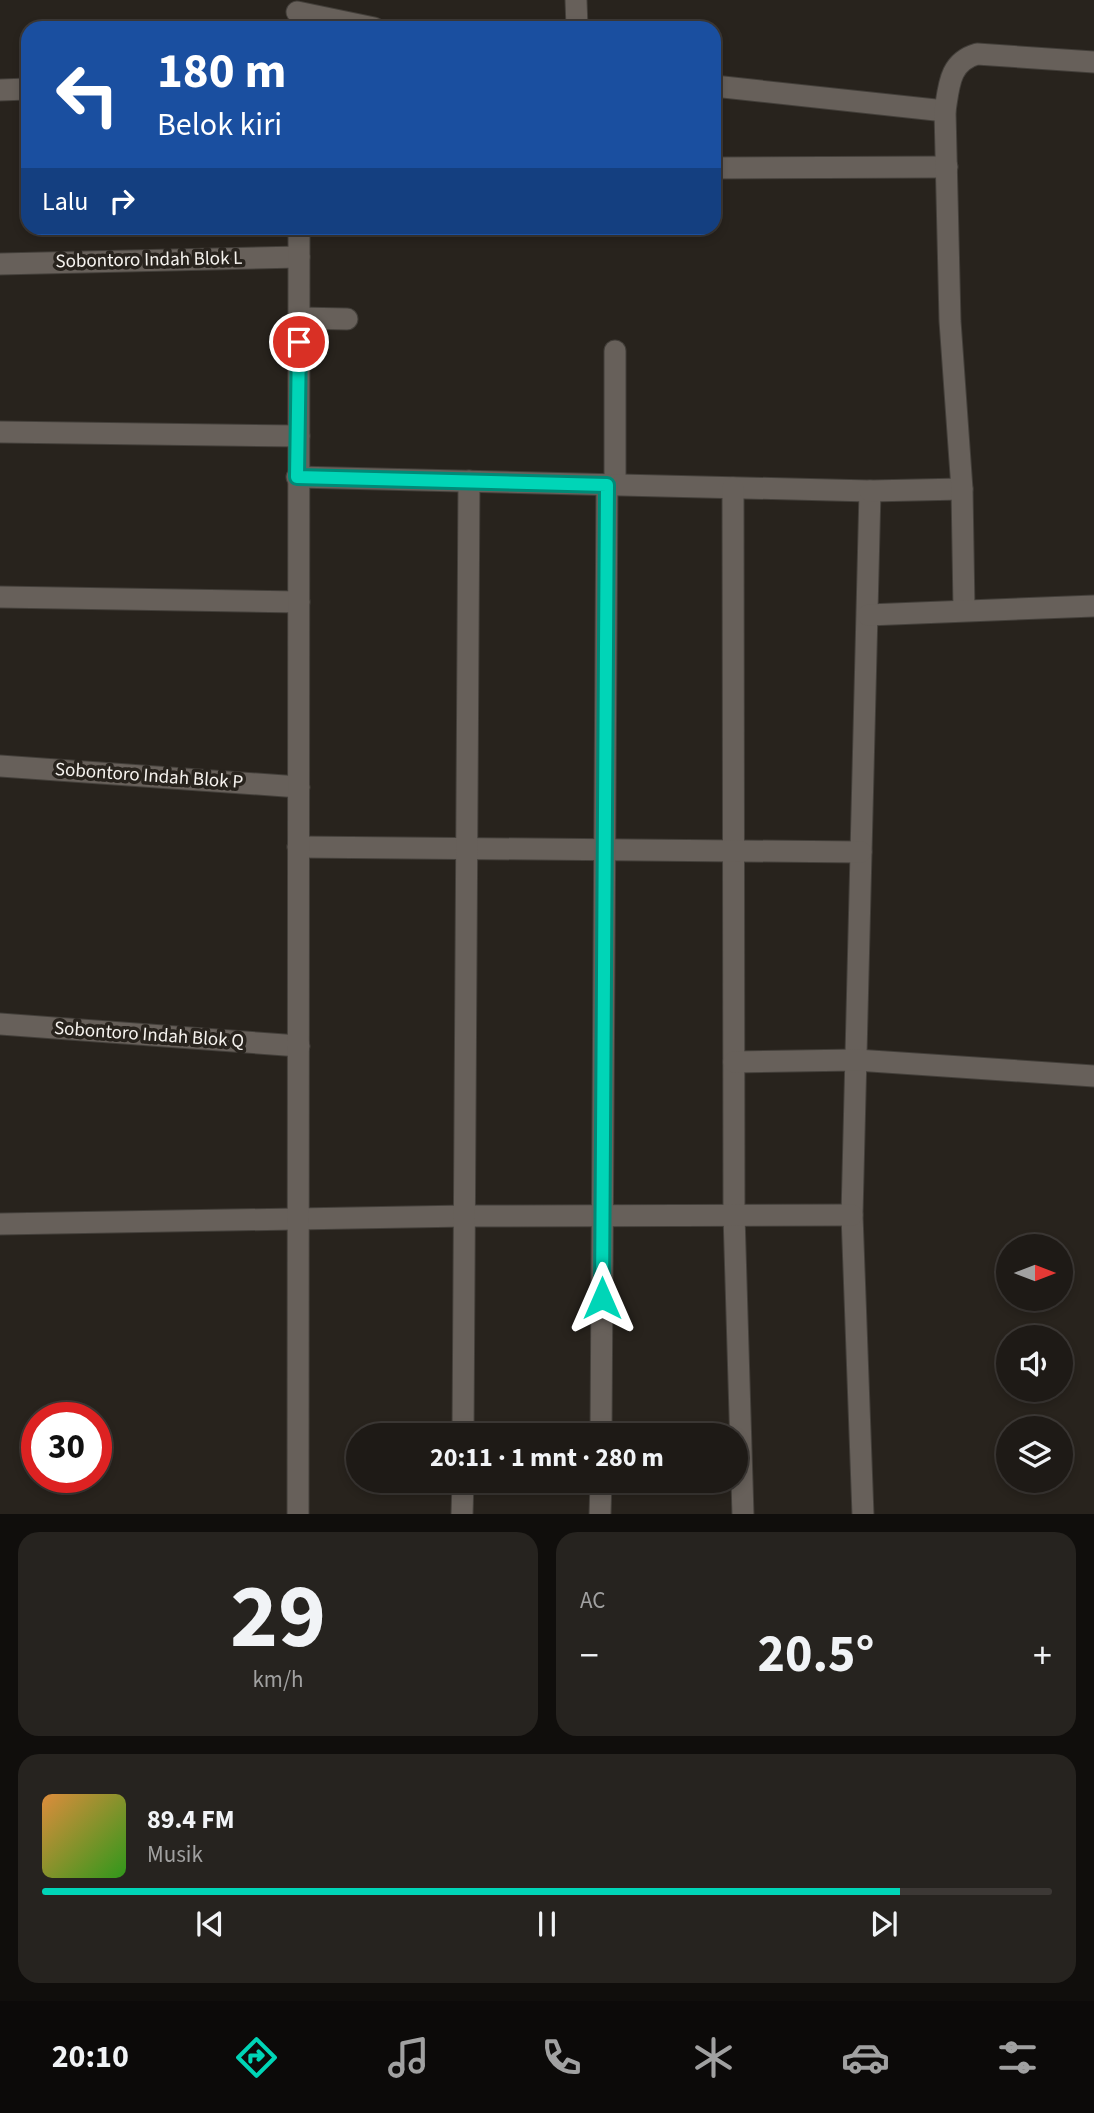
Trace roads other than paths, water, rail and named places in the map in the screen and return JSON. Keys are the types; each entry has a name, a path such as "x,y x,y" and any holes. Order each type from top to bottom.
{"street":[{"path":"576,0 577,21"},
{"path":"297,13 338,21"},
{"path":"964,610 962,488 950,321 945,111 953,70 966,57 977,54 1094,62"},
{"path":"721,87 945,111"},
{"path":"0,90 21,89"},
{"path":"721,168 947,167"},
{"path":"298,1514 299,235"},
{"name":"Sobontoro Indah Blok L","path":"0,264 299,257"},
{"path":"299,318 347,319"},
{"path":"601,1423 605,850 615,351"},
{"path":"0,432 299,436"},
{"path":"297,477 870,491 962,488"},
{"path":"463,1423 469,481"},
{"path":"733,488 734,1215 743,1514"},
{"path":"863,1514 852,1215 870,491"},
{"path":"0,597 299,602"},
{"path":"868,615 1094,606"},
{"name":"Sobontoro Indah Blok P","path":"0,766 299,787"},
{"path":"298,847 861,852"},
{"name":"Sobontoro Indah Blok Q","path":"0,1024 299,1045"},
{"path":"734,1062 856,1060 1094,1076"},
{"path":"0,1224 465,1216 852,1215"},
{"path":"462,1514 463,1493"},
{"path":"600,1514 601,1493"}]}
